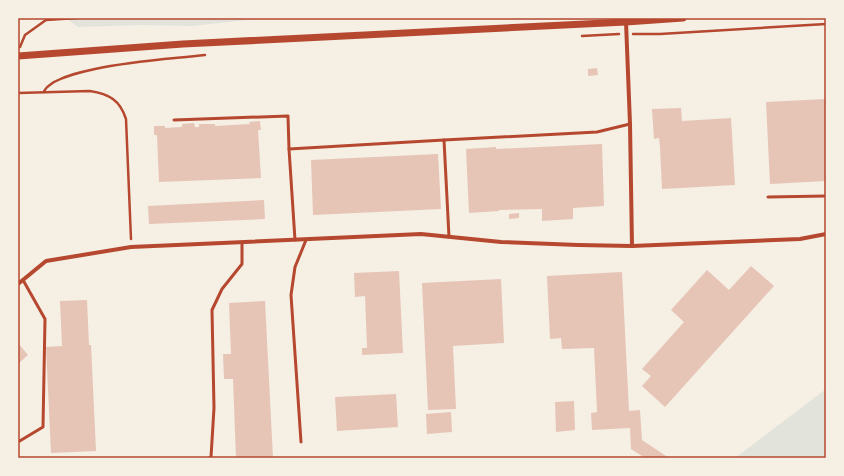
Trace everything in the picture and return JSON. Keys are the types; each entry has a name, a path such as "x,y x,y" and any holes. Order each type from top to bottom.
{"street":[{"path":"18,56 182,44 683,18"},
{"path":"626,22 630,124 632,246"},
{"path":"18,284 46,261 131,247 421,234 501,242 632,246 800,239 826,234"}],"lane":[{"path":"174,120 288,116 295,240"},
{"path":"290,148 597,132 630,124"},
{"path":"444,140 449,237"},
{"path":"768,197 826,196"},
{"path":"302,442 291,295 294,267 306,240"},
{"path":"209,458 211,457 214,408 212,310 222,289 242,264 242,243"},
{"path":"18,442 43,427 45,319 23,280"}],"path":[{"path":"18,51 25,35 46,20 77,18"},
{"path":"579,36 660,34 826,24"},
{"path":"44,92 46,87 73,74 117,64 207,54"},
{"path":"18,93 90,91 111,97 118,103 123,110 126,119 131,247"}],"shaded area":[{"path":"66,18 265,18 192,26 142,25 78,27"},
{"path":"826,389 826,458 735,458"}],"building":[{"path":"597,68 598,75 588,76 588,69"},
{"path":"826,99 826,181 770,184 766,102"},
{"path":"681,108 682,121 731,118 735,185 662,189 659,138 654,139 652,109"},
{"path":"260,121 261,130 258,130 261,178 159,182 157,135 154,135 154,126 165,126 165,128 182,127 182,124 194,123 195,127 199,127 199,124 215,124 215,126 250,124 249,122"},
{"path":"602,144 604,206 573,208 573,219 542,221 542,209 499,210 469,213 466,149"},
{"path":"438,154 441,209 313,215 311,160"},
{"path":"264,200 265,219 149,224 148,206"},
{"path":"519,213 519,218 509,219 509,214"},
{"path":"751,266 774,286 665,407 642,386 651,376 642,369 684,322 671,310 707,270 729,290"},
{"path":"399,271 403,353 362,355 362,348 367,348 365,296 355,297 354,273"},
{"path":"622,272 629,411 640,410 642,440 669,458 645,458 631,449 630,428 592,430 591,413 597,412 594,348 562,349 561,338 550,339 547,276"},
{"path":"501,279 504,343 453,346 456,409 428,410 422,283"},
{"path":"87,300 89,345 91,345 96,451 51,453 46,347 62,346 60,301"},
{"path":"265,301 273,458 236,458 233,379 224,379 223,354 231,354 229,303"},
{"path":"18,343 28,355 18,364"},
{"path":"396,394 398,427 337,431 335,397"},
{"path":"574,401 575,430 556,432 555,402"},
{"path":"451,412 452,432 427,434 426,414"}]}
